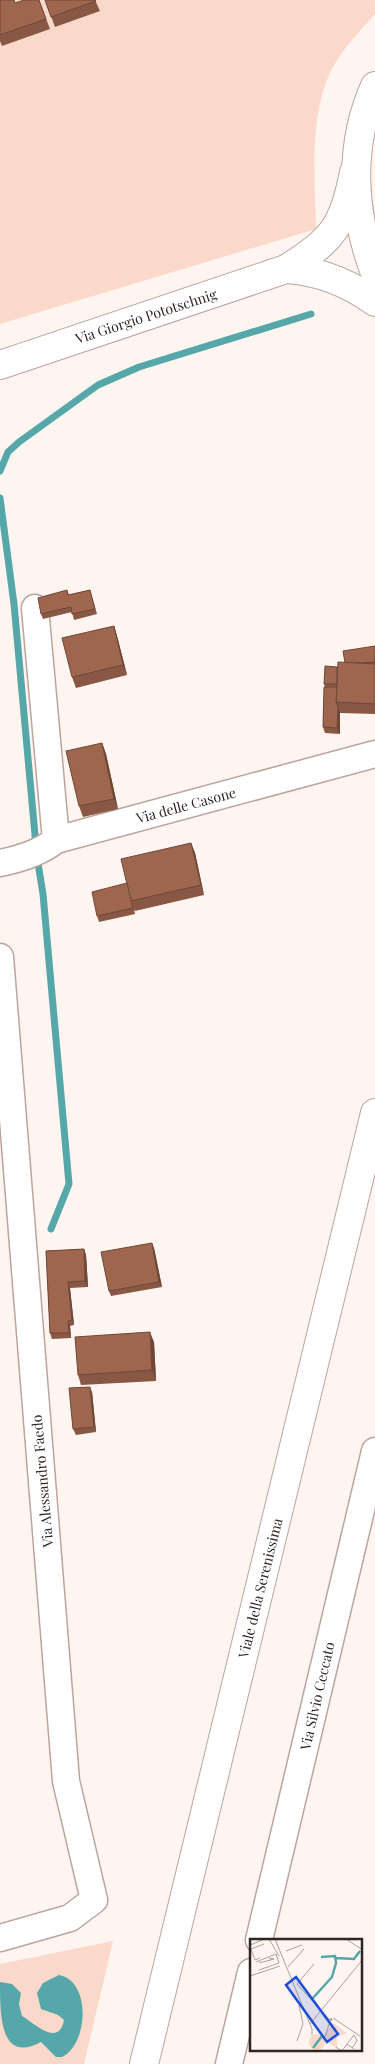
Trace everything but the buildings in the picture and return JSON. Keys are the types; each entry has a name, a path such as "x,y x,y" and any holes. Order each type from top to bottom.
{"main road":[{"path":"375,86 364,114 356,159 357,206 361,234 375,273"},
{"name":"Via Giorgio Pototschnig","path":"2,365 286,269 322,245 334,231 349,196 356,159"},
{"name":"Via Giorgio Pototschnig","path":"286,269 314,272 334,279 375,302"},
{"name":"Viale della Serenissima","path":"144,2064 375,1112"}],"street":[{"path":"36,608 50,845"},
{"name":"Via delle Casone","path":"8,862 50,845 375,754"},
{"name":"Via Alessandro Faedo","path":"0,957 66,1781 94,1900 70,1918 20,1934 0,1938"},
{"name":"Via Silvio Ceccato","path":"259,1939 375,1451"},
{"path":"230,2064 250,1976"}],"shaded area":[{"path":"0,0 375,0 375,14 338,58 326,83 320,103 314,167 316,229 0,324"},
{"path":"113,1941 84,2064 0,2064 0,1964"}],"water":[{"path":"59,1975 70,1980 77,1989 81,2000 83,2014 77,2040 71,2050 62,2057 56,2057 41,2042 27,2047 17,2047 10,2042 2,2022 0,1982 12,1984 21,1993 19,2004 22,2016 39,2028 52,2033 57,2032 61,2028 64,2020 58,2015 41,2009 37,1993 43,1983"}],"waterway":[{"path":"0,471 8,452 19,442 98,385 139,367 311,314"},
{"path":"0,498 14,604 36,846"},
{"path":"37,857 43,894 69,1184 51,1229"}]}
